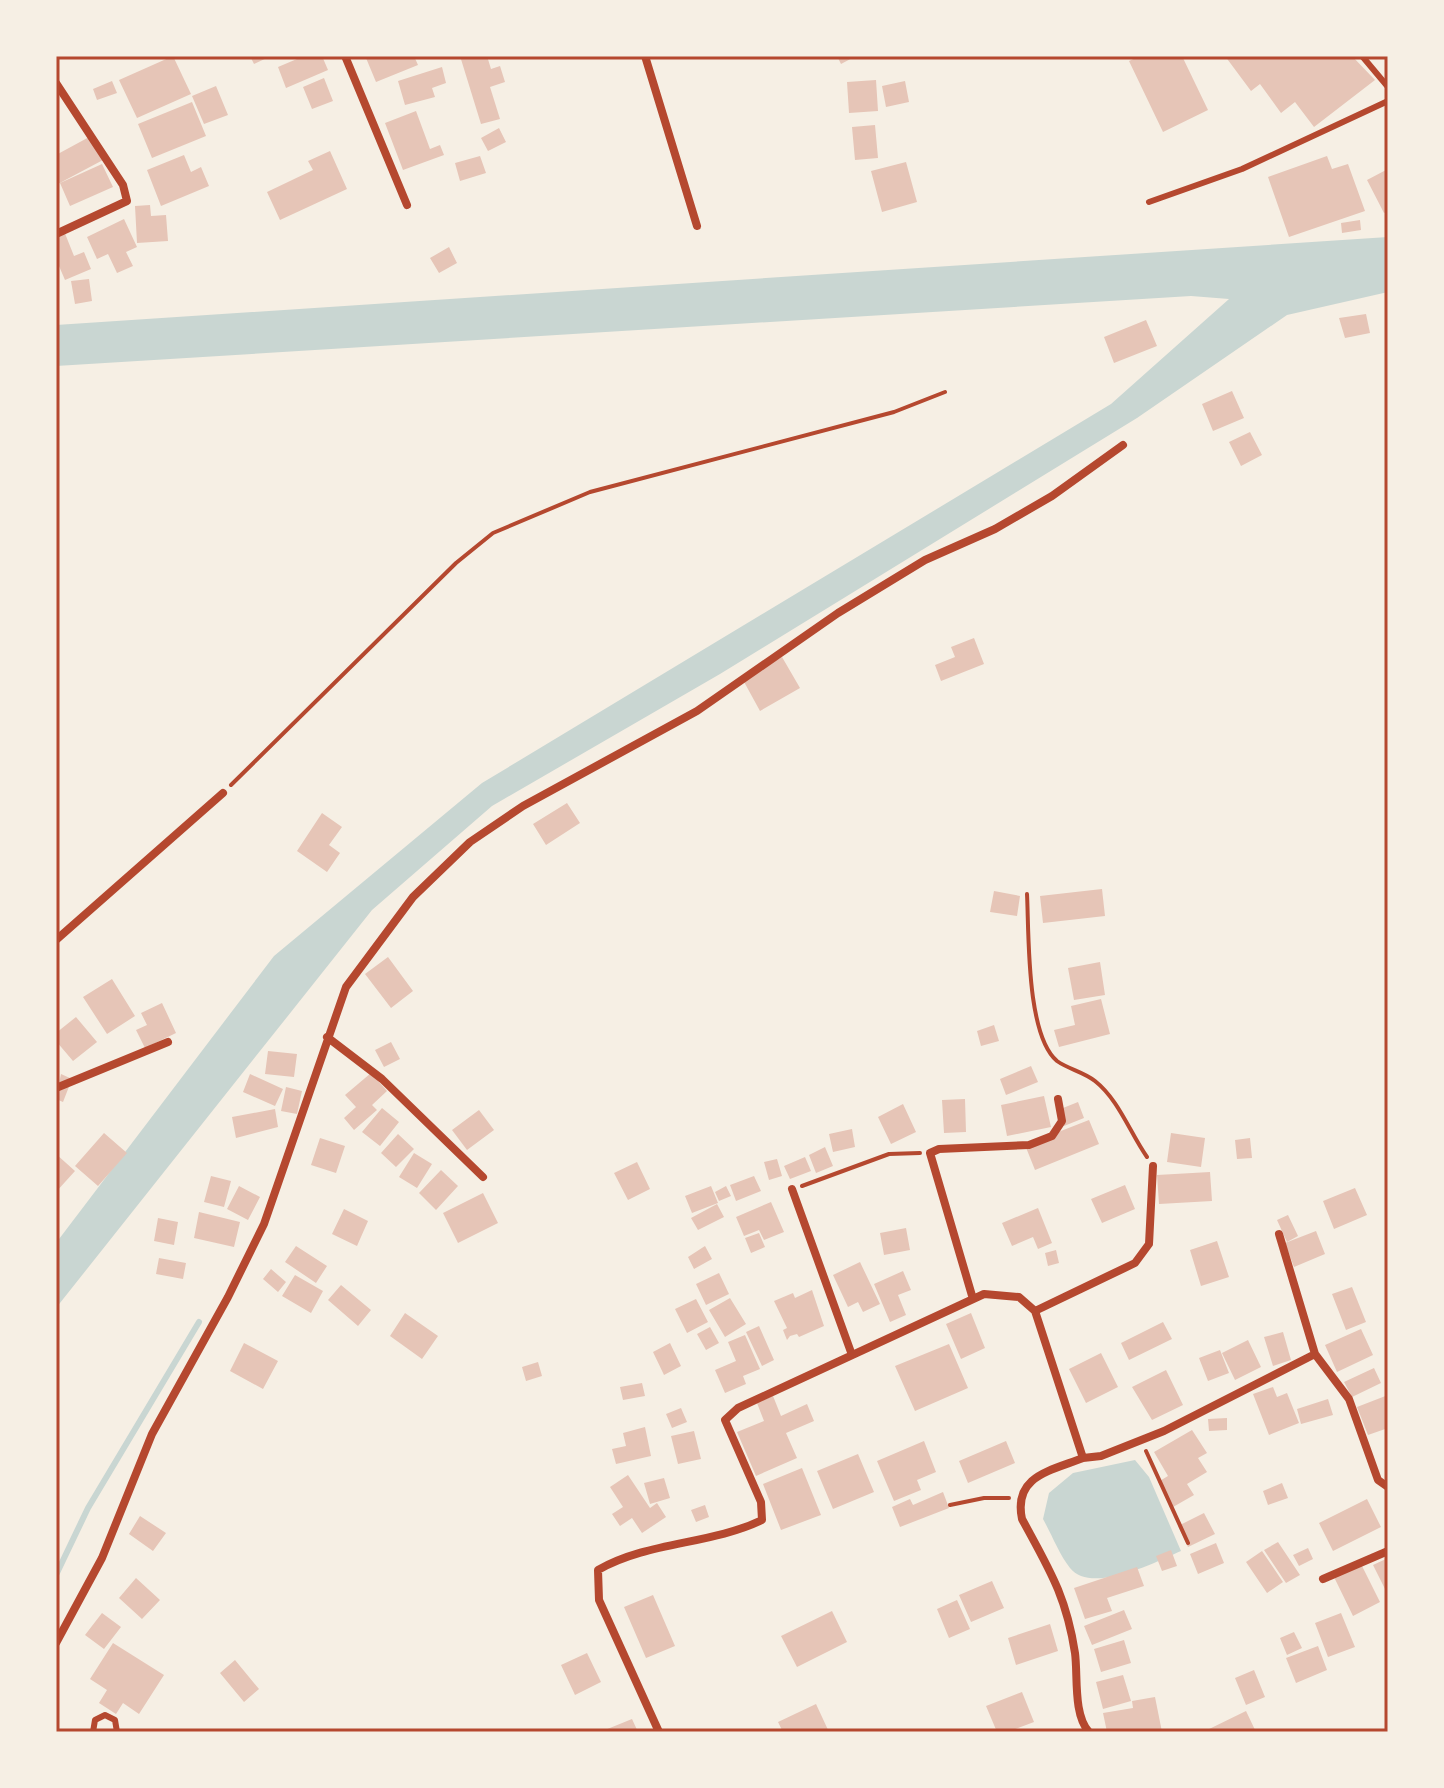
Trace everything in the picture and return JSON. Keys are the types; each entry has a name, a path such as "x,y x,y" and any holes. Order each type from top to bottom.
{"street":[{"path":"345,56 407,205"},
{"path":"645,56 697,226"},
{"path":"56,83 123,185 127,201 56,234"},
{"path":"56,1643 102,1558 152,1434 228,1297 264,1224 346,987 371,949 413,897 470,842 535,798 697,711 838,613 925,560 995,529 1052,496 1123,445"},
{"path":"56,940 223,793"},
{"path":"327,1037 382,1079 483,1177"},
{"path":"56,1088 168,1042"},
{"path":"973,1299 930,1153 939,1149 1029,1145 1052,1136 1062,1121 1058,1099"},
{"path":"1035,1311 1135,1263 1149,1244 1153,1166"},
{"path":"792,1189 852,1355"},
{"path":"1279,1234 1315,1354 1349,1399 1378,1480 1388,1487"},
{"path":"659,1732 599,1600 598,1570 650,1549 746,1527 762,1520 761,1502 725,1420 738,1408 984,1294 1019,1297 1035,1311 1083,1458"},
{"path":"1089,1732 1082,1716 1070,1624 1059,1586 1022,1519 1019,1498 1031,1480 1083,1458 1101,1456 1142,1441 1315,1354"},
{"path":"1323,1579 1388,1551"}],"lane":[{"path":"1362,56 1388,87"},
{"path":"1149,202 1242,169 1388,101"},
{"path":"93,1732 95,1720 105,1715 115,1720 117,1732"}],"path":[{"path":"223,793 446,572 493,533 590,492 894,412 945,392"},
{"path":"1027,894 1032,1000 1041,1034 1057,1060 1097,1082 1126,1120 1153,1166"},
{"path":"792,1189 889,1154 930,1153"},
{"path":"1142,1441 1188,1543"},
{"path":"950,1505 984,1498 1019,1498"}],"shaded area":[{"path":"1388,237 1388,292 1287,315 1137,418 720,674 492,806 372,910 56,1308 56,1243 274,956 482,783 1111,404 1229,299 1191,296 56,366 56,325"},
{"path":"1135,1460 1149,1477 1181,1551 1124,1574 1093,1578 1080,1575 1066,1563 1043,1519 1049,1493 1073,1473"}],"building":[{"path":"173,56 191,94 137,118 119,80"},
{"path":"250,56 271,56 254,64"},
{"path":"304,56 322,56 328,70 286,88 278,67"},
{"path":"414,56 418,65 376,82 366,58"},
{"path":"460,56 487,56 491,69 500,66 505,82 490,87 500,119 481,124"},
{"path":"837,56 856,56 841,64"},
{"path":"1140,56 1182,56 1208,110 1163,132 1129,61"},
{"path":"1225,56 1352,56 1375,80 1314,127 1295,102 1281,113 1260,84 1251,91"},
{"path":"442,67 446,83 432,88 435,97 405,105 398,81"},
{"path":"324,78 333,101 312,109 303,87"},
{"path":"876,80 878,111 849,113 847,82"},
{"path":"112,81 117,93 97,100 93,89"},
{"path":"905,81 909,102 886,107 882,86"},
{"path":"216,86 228,115 204,124 192,96"},
{"path":"192,102 206,136 152,158 138,124"},
{"path":"416,111 430,149 440,145 444,155 403,170 385,123"},
{"path":"875,125 878,158 855,160 852,127"},
{"path":"499,128 506,142 488,151 481,138"},
{"path":"91,136 103,160 56,185 56,155"},
{"path":"330,151 347,189 280,220 267,192 313,170 308,161"},
{"path":"184,155 191,172 201,167 209,186 161,206 147,170"},
{"path":"480,156 486,173 460,181 455,163"},
{"path":"1327,156 1332,169 1348,164 1365,211 1289,237 1268,177"},
{"path":"906,162 917,202 882,212 871,171"},
{"path":"102,164 113,187 70,206 60,183"},
{"path":"1386,170 1388,211 1384,213 1367,180"},
{"path":"150,205 151,216 166,215 168,241 137,243 135,206"},
{"path":"124,219 137,247 126,252 133,266 117,273 108,254 97,259 87,237"},
{"path":"1360,220 1361,230 1342,233 1341,223"},
{"path":"64,231 74,256 84,252 91,269 65,280 56,259 56,234"},
{"path":"449,247 457,263 439,273 430,258"},
{"path":"89,279 92,301 75,304 71,281"},
{"path":"1366,314 1370,333 1345,338 1339,318"},
{"path":"1146,320 1157,346 1114,363 1104,337"},
{"path":"1232,391 1244,418 1213,431 1202,404"},
{"path":"1250,432 1262,455 1241,466 1229,442"},
{"path":"974,638 984,664 941,681 935,665 955,657 951,647"},
{"path":"782,657 800,688 760,711 743,680"},
{"path":"567,803 580,823 546,845 533,824"},
{"path":"322,813 342,827 329,845 340,853 327,872 297,851"},
{"path":"1102,889 1105,916 1043,923 1040,896"},
{"path":"994,891 1020,896 1017,916 990,912"},
{"path":"388,957 413,991 391,1008 365,974"},
{"path":"1100,962 1105,995 1074,1000 1068,968"},
{"path":"112,979 135,1016 107,1034 83,997"},
{"path":"1101,999 1110,1034 1059,1047 1054,1030 1075,1025 1071,1006"},
{"path":"162,1003 176,1033 145,1048 136,1030 147,1025 141,1013"},
{"path":"76,1017 97,1042 73,1061 56,1041 56,1033"},
{"path":"994,1025 999,1041 981,1046 977,1031"},
{"path":"391,1042 400,1059 384,1067 375,1050"},
{"path":"268,1051 297,1054 294,1077 265,1074"},
{"path":"1031,1066 1038,1082 1006,1095 1000,1079"},
{"path":"371,1073 387,1091 372,1105 377,1110 354,1130 344,1118 356,1107 345,1095"},
{"path":"61,1074 72,1079 63,1102 56,1099"},
{"path":"250,1074 283,1089 275,1106 243,1092"},
{"path":"286,1087 302,1091 297,1114 281,1111"},
{"path":"1044,1096 1051,1127 1007,1136 1001,1105"},
{"path":"965,1099 966,1132 944,1133 942,1100"},
{"path":"1078,1102 1084,1118 1064,1126 1058,1110"},
{"path":"903,1104 916,1132 891,1144 878,1117"},
{"path":"382,1108 399,1122 380,1146 362,1132"},
{"path":"275,1109 278,1127 236,1138 232,1117"},
{"path":"479,1110 494,1130 467,1150 452,1130"},
{"path":"1089,1120 1099,1144 1035,1170 1025,1145"},
{"path":"852,1129 855,1147 833,1152 829,1134"},
{"path":"104,1133 127,1153 98,1186 75,1166"},
{"path":"1171,1133 1205,1138 1201,1167 1167,1162"},
{"path":"398,1134 414,1149 396,1167 381,1153"},
{"path":"320,1138 345,1146 336,1173 311,1165"},
{"path":"1250,1138 1252,1158 1237,1159 1235,1140"},
{"path":"825,1147 833,1166 816,1173 809,1155"},
{"path":"414,1153 432,1164 417,1188 399,1177"},
{"path":"56,1154 75,1171 56,1192"},
{"path":"805,1157 811,1171 790,1179 784,1166"},
{"path":"777,1159 782,1176 769,1180 764,1162"},
{"path":"637,1162 650,1189 628,1200 614,1173"},
{"path":"441,1170 458,1186 436,1210 419,1193"},
{"path":"1210,1172 1212,1201 1159,1204 1157,1175"},
{"path":"211,1176 231,1181 224,1207 204,1202"},
{"path":"754,1176 761,1191 736,1201 730,1185"},
{"path":"1125,1185 1135,1209 1102,1223 1091,1199"},
{"path":"239,1186 260,1197 248,1220 227,1209"},
{"path":"711,1186 718,1203 692,1213 685,1196"},
{"path":"726,1186 731,1196 719,1201 715,1192"},
{"path":"1355,1188 1367,1215 1334,1229 1323,1201"},
{"path":"483,1193 498,1223 458,1243 443,1213"},
{"path":"771,1202 784,1232 764,1240 759,1230 744,1236 736,1217"},
{"path":"717,1204 724,1217 698,1230 691,1218"},
{"path":"1038,1208 1052,1243 1038,1249 1033,1237 1012,1246 1002,1223"},
{"path":"344,1209 368,1221 357,1246 332,1234"},
{"path":"199,1212 240,1222 234,1247 194,1238"},
{"path":"1288,1215 1298,1236 1287,1242 1277,1220"},
{"path":"158,1218 178,1222 174,1245 154,1241"},
{"path":"906,1228 910,1250 884,1255 880,1233"},
{"path":"1316,1231 1325,1254 1294,1267 1285,1243"},
{"path":"759,1233 765,1247 751,1253 745,1238"},
{"path":"1217,1241 1229,1277 1201,1286 1190,1250"},
{"path":"296,1246 327,1266 316,1283 285,1262"},
{"path":"705,1246 712,1259 694,1269 688,1257"},
{"path":"1056,1250 1059,1263 1048,1266 1045,1253"},
{"path":"159,1258 186,1263 183,1279 156,1274"},
{"path":"860,1262 880,1304 863,1312 858,1302 848,1307 833,1275"},
{"path":"271,1269 286,1282 278,1292 263,1279"},
{"path":"903,1271 911,1290 898,1295 906,1315 890,1322 874,1284"},
{"path":"719,1273 729,1294 706,1305 696,1284"},
{"path":"295,1275 323,1291 311,1313 282,1296"},
{"path":"341,1285 371,1310 358,1326 328,1300"},
{"path":"1352,1287 1366,1322 1346,1330 1332,1294"},
{"path":"812,1290 824,1326 799,1337 797,1334 790,1336 787,1340 783,1330 787,1328 774,1301 793,1293 795,1298"},
{"path":"730,1298 746,1324 725,1337 709,1310"},
{"path":"696,1299 708,1322 687,1333 675,1309"},
{"path":"405,1313 438,1336 422,1359 390,1336"},
{"path":"971,1313 985,1348 961,1359 946,1324"},
{"path":"1163,1322 1172,1339 1129,1360 1121,1343"},
{"path":"759,1326 774,1360 762,1366 746,1332"},
{"path":"710,1327 719,1343 706,1350 697,1334"},
{"path":"1361,1329 1373,1355 1337,1372 1325,1345"},
{"path":"1283,1332 1291,1360 1273,1366 1264,1337"},
{"path":"745,1335 760,1369 743,1376 746,1384 725,1393 715,1370 736,1361 728,1342"},
{"path":"1248,1340 1261,1367 1235,1380 1222,1353"},
{"path":"244,1343 278,1361 263,1389 230,1371"},
{"path":"670,1343 681,1366 664,1375 653,1352"},
{"path":"949,1344 968,1388 915,1411 895,1366"},
{"path":"1220,1350 1229,1373 1208,1381 1199,1358"},
{"path":"1101,1353 1118,1387 1086,1403 1069,1369"},
{"path":"538,1362 542,1376 526,1381 522,1367"},
{"path":"1374,1368 1381,1383 1352,1397 1344,1382"},
{"path":"1166,1370 1183,1405 1152,1420 1132,1387"},
{"path":"642,1383 645,1396 623,1400 620,1387"},
{"path":"1273,1387 1277,1397 1287,1393 1299,1423 1269,1435 1253,1394"},
{"path":"1388,1395 1388,1428 1368,1435 1357,1407"},
{"path":"773,1396 781,1416 807,1404 814,1421 786,1433 797,1458 756,1476 737,1432 764,1421 757,1403"},
{"path":"1328,1399 1333,1415 1301,1424 1297,1409"},
{"path":"681,1408 687,1422 672,1428 666,1414"},
{"path":"1227,1418 1227,1430 1209,1431 1208,1419"},
{"path":"645,1427 651,1456 616,1464 612,1449 626,1446 623,1433"},
{"path":"1192,1430 1207,1453 1198,1458 1207,1472 1187,1484 1194,1495 1173,1507 1158,1482 1168,1476 1154,1452"},
{"path":"694,1431 701,1459 678,1464 671,1436"},
{"path":"924,1441 936,1472 917,1480 921,1490 894,1501 877,1461"},
{"path":"1006,1441 1015,1463 968,1483 959,1461"},
{"path":"858,1454 874,1492 833,1509 817,1471"},
{"path":"802,1468 821,1515 781,1530 763,1484"},
{"path":"628,1475 650,1508 657,1503 666,1517 642,1533 632,1518 620,1526 612,1514 623,1507 610,1487"},
{"path":"664,1478 670,1498 650,1504 644,1483"},
{"path":"1282,1483 1288,1498 1268,1505 1263,1491"},
{"path":"943,1492 949,1508 900,1527 892,1507 910,1499 913,1505"},
{"path":"1367,1499 1381,1527 1333,1551 1319,1523"},
{"path":"705,1505 709,1517 696,1522 691,1510"},
{"path":"1204,1513 1215,1534 1188,1547 1178,1526"},
{"path":"140,1516 166,1533 153,1551 129,1534"},
{"path":"1278,1542 1300,1575 1286,1583 1264,1550"},
{"path":"1216,1543 1224,1563 1198,1574 1190,1554"},
{"path":"1308,1548 1313,1559 1299,1566 1293,1555"},
{"path":"1171,1550 1177,1566 1162,1571 1156,1556"},
{"path":"1262,1551 1283,1582 1267,1593 1246,1562"},
{"path":"1388,1558 1388,1595 1373,1565"},
{"path":"1361,1564 1380,1602 1353,1616 1334,1577"},
{"path":"1137,1567 1144,1586 1107,1598 1112,1611 1085,1619 1074,1588"},
{"path":"136,1578 160,1600 142,1619 119,1598"},
{"path":"992,1581 1004,1608 971,1622 959,1595"},
{"path":"653,1595 675,1646 646,1658 624,1607"},
{"path":"957,1600 970,1629 949,1638 937,1609"},
{"path":"1124,1610 1132,1629 1092,1645 1084,1626"},
{"path":"832,1611 847,1642 797,1667 781,1636"},
{"path":"102,1613 121,1627 104,1649 85,1635"},
{"path":"1341,1613 1355,1647 1328,1657 1315,1623"},
{"path":"1050,1624 1058,1651 1016,1665 1008,1638"},
{"path":"1294,1632 1302,1648 1287,1655 1280,1638"},
{"path":"1124,1640 1131,1663 1101,1672 1094,1649"},
{"path":"113,1643 164,1675 139,1714 123,1703 116,1714 99,1703 107,1690 90,1679"},
{"path":"1318,1646 1327,1670 1296,1683 1286,1658"},
{"path":"587,1653 601,1682 575,1695 561,1665"},
{"path":"235,1660 259,1689 244,1702 220,1673"},
{"path":"1254,1670 1265,1697 1246,1705 1235,1678"},
{"path":"1123,1675 1131,1701 1103,1709 1096,1682"},
{"path":"1022,1692 1034,1722 1007,1732 997,1732 986,1706"},
{"path":"1155,1697 1162,1732 1139,1732 1139,1729 1107,1732 1103,1713 1133,1708 1132,1701"},
{"path":"816,1704 829,1732 783,1732 778,1722"},
{"path":"1246,1711 1256,1732 1203,1732"},
{"path":"632,1719 638,1732 600,1732"}],"waterway":[{"path":"56,1575 88,1508 199,1322"}]}
